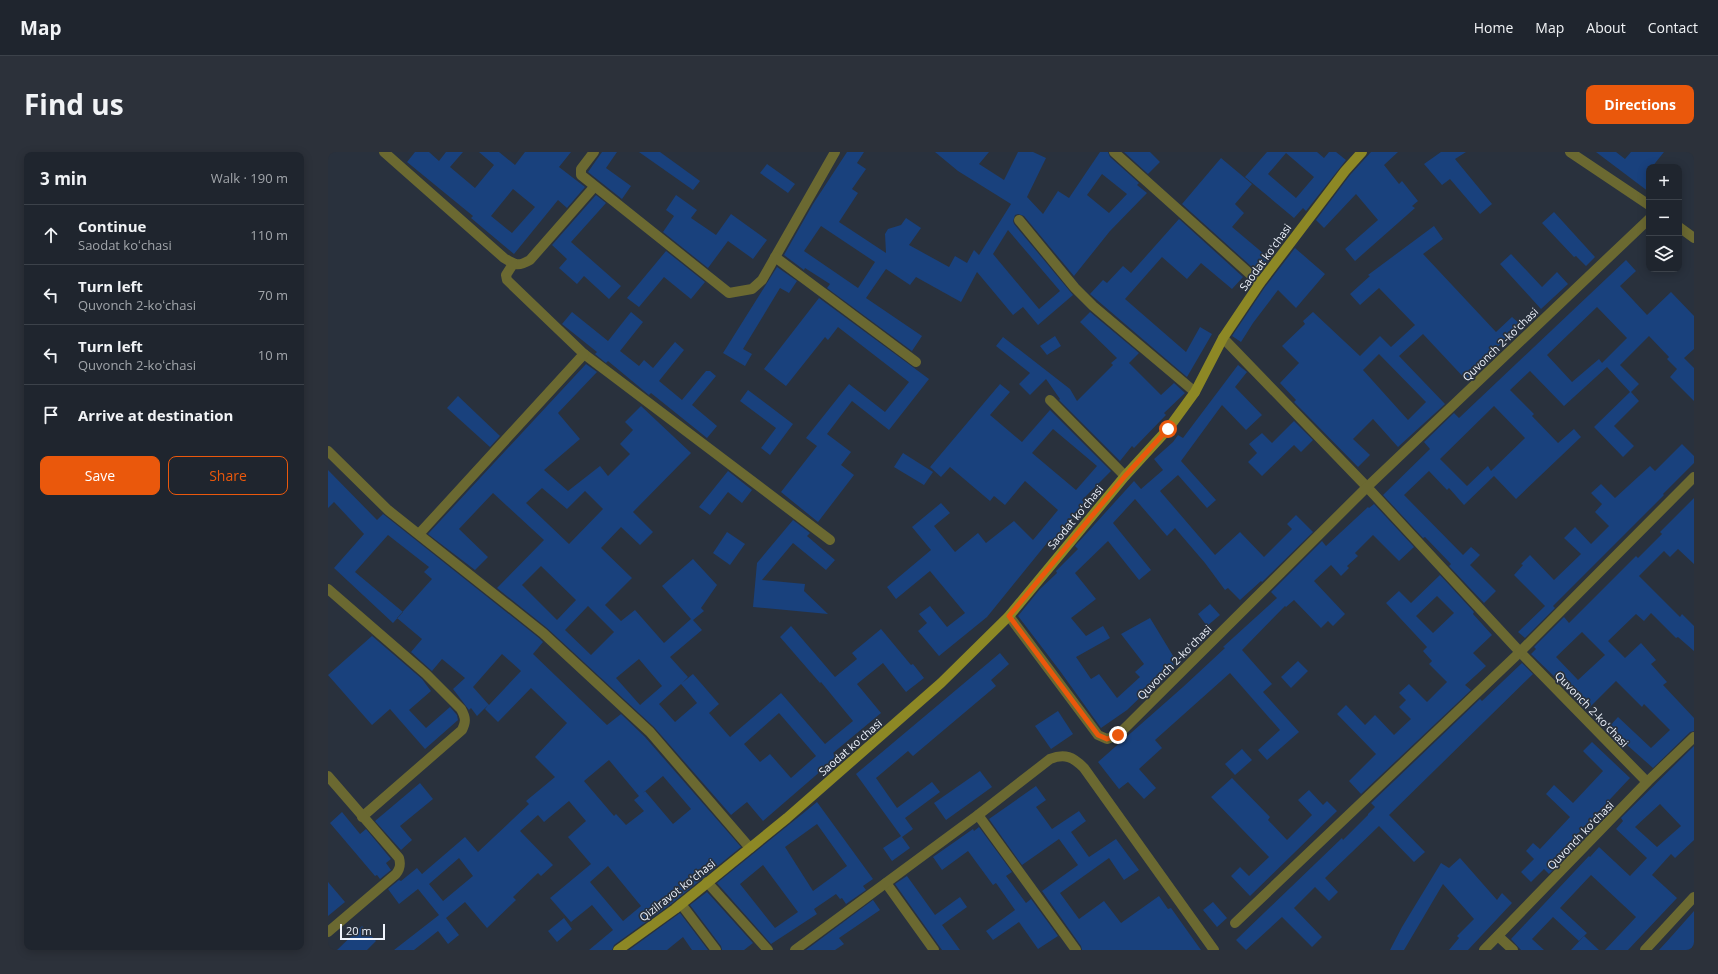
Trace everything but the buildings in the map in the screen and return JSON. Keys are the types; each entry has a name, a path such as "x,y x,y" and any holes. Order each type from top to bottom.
{"street":[{"path":"384,152 504,258 513,264 521,265 530,260 594,187"},
{"path":"594,152 580,173 594,187 730,293 752,290 762,280 835,152"},
{"path":"1114,152 1260,283"},
{"name":"Saodat koʻchasi","path":"750,848 787,818 942,683 1009,616 1125,476 1168,429 1195,392 1223,338 1260,283 1345,171 1362,152"},
{"path":"1570,152 1646,203"},
{"path":"1019,220 1075,288 1093,306 1195,392"},
{"name":"Quvonch 2-koʻchasi","path":"1009,616 1098,735 1105,739 1118,735 1367,487 1646,222"},
{"path":"1682,229 1694,238"},
{"path":"775,257 916,362"},
{"path":"513,264 506,275 507,280 584,354 830,540"},
{"name":"Quvonch 2-koʻchasi","path":"1223,338 1367,487 1520,652 1647,782"},
{"path":"419,534 584,354"},
{"path":"1050,400 1125,476"},
{"path":"328,451 388,510 542,633 650,732 750,848"},
{"path":"1235,923 1520,652 1694,477"},
{"path":"328,589 426,674 461,709 465,716 466,723 462,730 362,817"},
{"name":"Quvonch koʻchasi","path":"1484,950 1647,782 1694,737"},
{"path":"794,950 978,815 1050,759 1061,755 1069,756 1076,760 1084,768 1214,950"},
{"path":"328,776 399,858 400,864 400,870 396,874 328,932"},
{"path":"978,815 1076,950"},
{"name":"Qizilravot koʻchasi","path":"618,950 681,904 750,848"},
{"path":"707,882 768,950"},
{"path":"886,883 934,950"},
{"path":"1645,950 1694,897"},
{"path":"681,904 716,950"},
{"path":"1498,936 1513,950"}],"route":[{"path":"1118,735 1105,739 1098,735 1009,616 1125,476 1168,429"}]}
